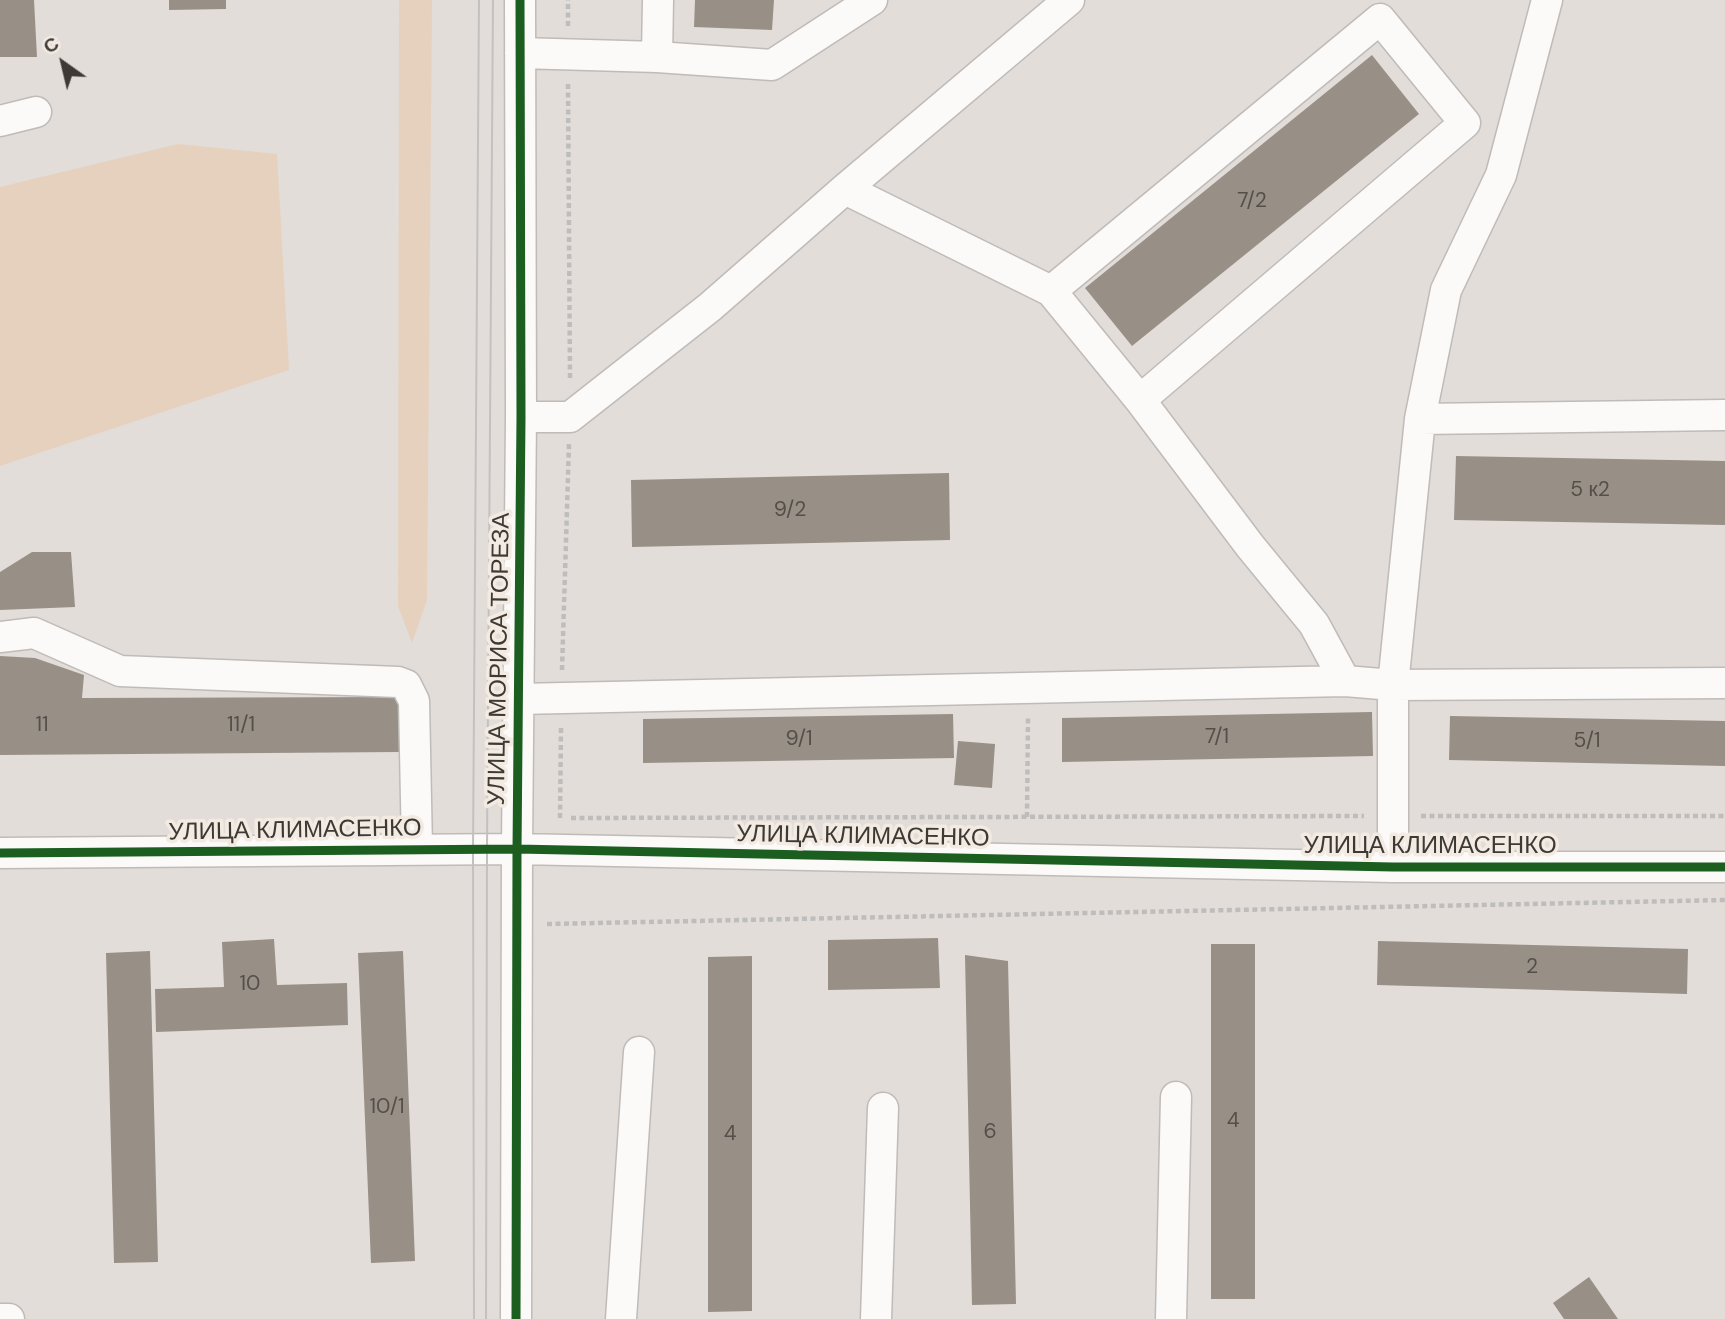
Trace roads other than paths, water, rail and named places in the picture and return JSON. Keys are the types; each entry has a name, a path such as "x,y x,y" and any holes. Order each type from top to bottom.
{"street":[{"name":"УЛИЦА МОРИСА ТОРЕЗА","path":"516,1319 516,924 521,417 520,0"},
{"path":"657,57 658,0"},
{"path":"520,53 657,57 772,65 872,0"},
{"path":"521,417 570,417 710,307 1069,0"},
{"path":"1393,867 1394,685 1420,419 1446,290 1501,175 1547,0"},
{"path":"1051,291 1380,19 1465,123 1140,400"},
{"path":"0,121 36,111"},
{"path":"845,189 1051,291 1140,400 1250,546 1314,624 1345,681"},
{"path":"1420,419 1725,415"},
{"path":"0,637 34,633 120,671 398,682 406,685 414,701 417,849"},
{"path":"518,699 1345,681 1394,685 1725,683"},
{"name":"УЛИЦА КЛИМАСЕНКО","path":"0,853 517,849 1393,867 1725,867"},
{"path":"621,1319 639,1052"},
{"path":"1171,1319 1176,1097"},
{"path":"876,1319 883,1108"},
{"path":"1,1319 9,1319"}],"tram line":[{"path":"474,1319 473,849 479,0"},
{"path":"486,1319 493,0"}]}
